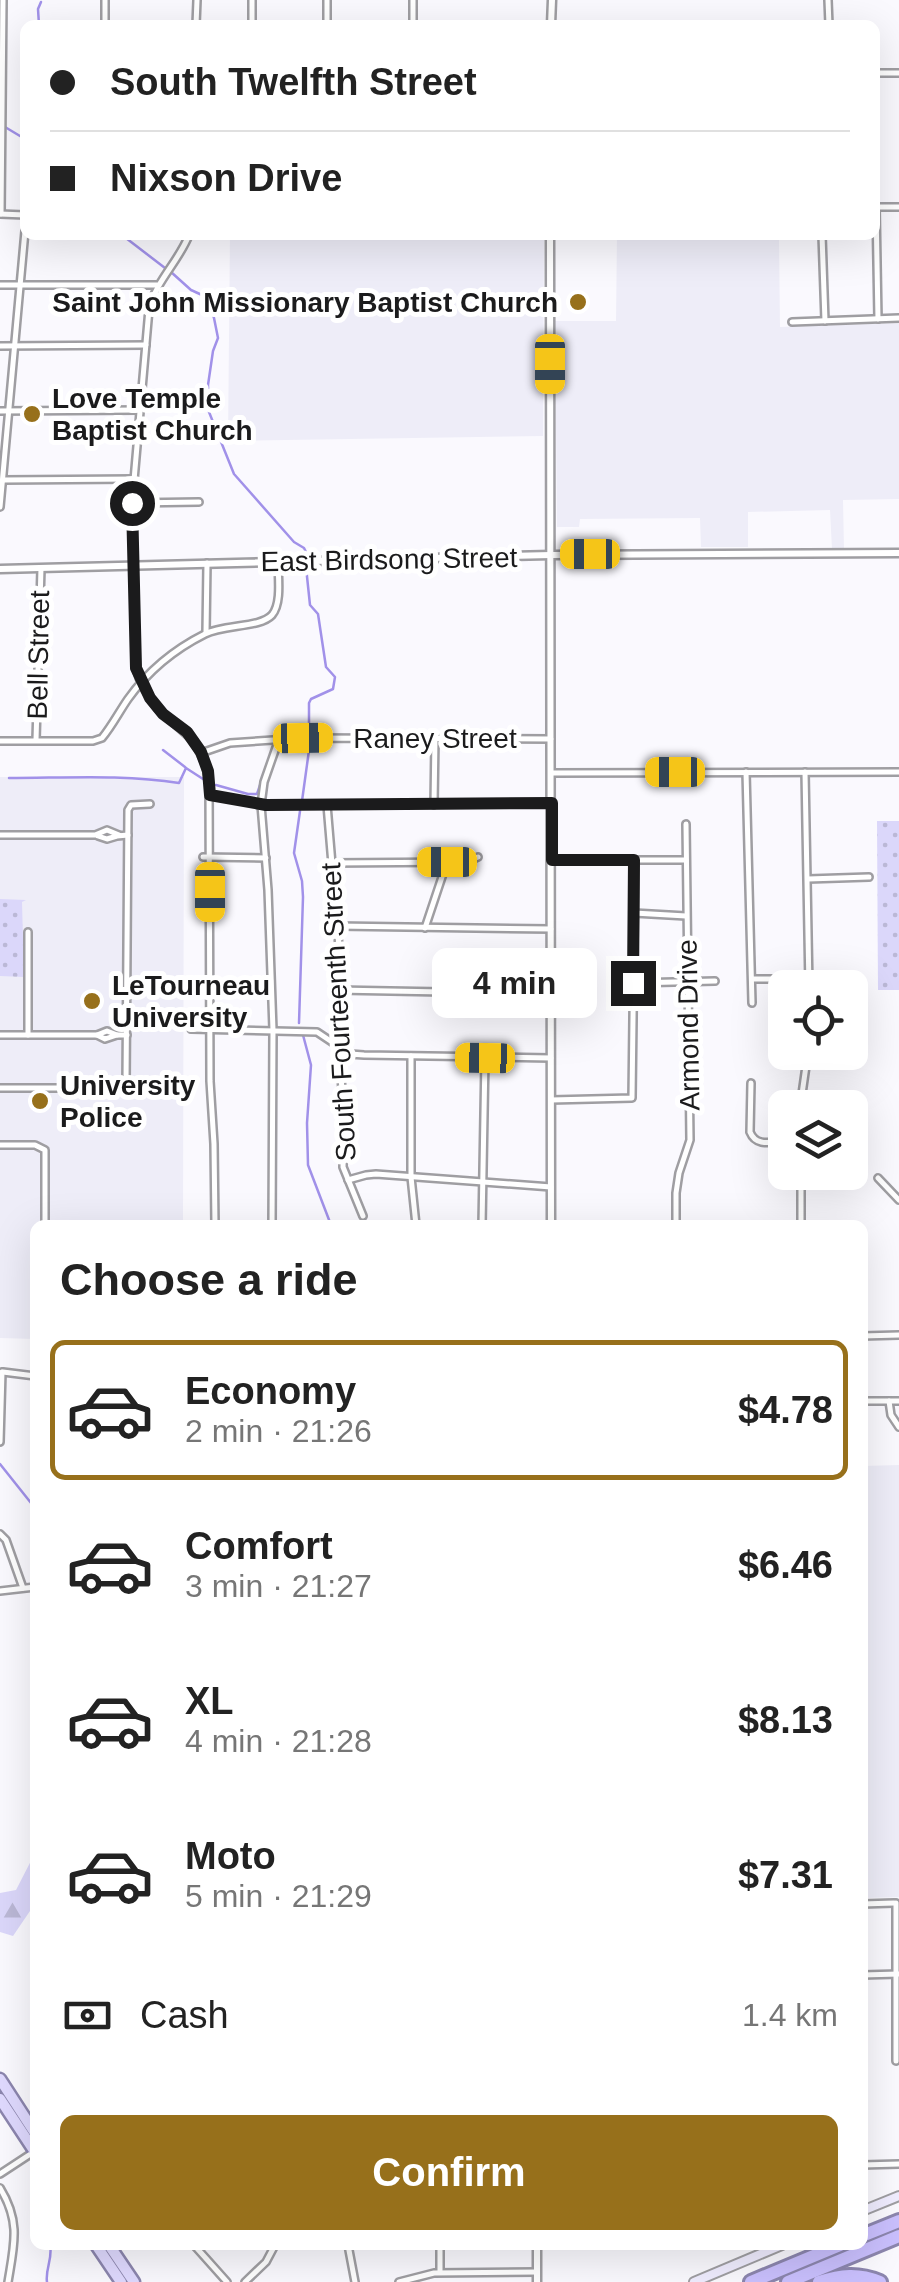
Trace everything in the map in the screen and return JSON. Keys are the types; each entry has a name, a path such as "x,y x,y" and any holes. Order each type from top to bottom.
{"highway":[{"path":"868,2233 899,2220"},
{"path":"868,2249 899,2236"},
{"path":"739,2282 805,2250"},
{"path":"751,2282 828,2250"},
{"path":"788,2282 865,2250"},
{"path":"819,2282 853,2275 880,2282"}],"main road":[{"path":"0,2079 30,2125"},
{"path":"0,2099 30,2144"},
{"path":"868,2209 899,2196"},
{"path":"99,2250 121,2282"},
{"path":"112,2250 134,2282"},
{"path":"694,2282 770,2250"}],"street":[{"path":"0,214 3,0"},
{"path":"0,507 4,411 24,240"},
{"path":"187,240 149,308 132,503 134,654 141,684 157,708 187,732 208,771 215,1220"},
{"path":"550,240 551,1220"},
{"path":"822,240 825,320"},
{"path":"877,240 878,319"},
{"path":"0,285 158,286"},
{"path":"792,322 899,318"},
{"path":"0,346 146,345"},
{"path":"4,411 140,410"},
{"path":"1,480 134,478"},
{"path":"132,503 198,502"},
{"name":"East Birdsong Street","path":"0,569 551,555 899,553"},
{"path":"0,741 102,738 130,696 172,654 206,633 258,623 272,614 277,603 278,561"},
{"path":"206,633 207,564"},
{"name":"Bell Street","path":"36,741 40,568"},
{"path":"434,805 435,738"},
{"path":"272,1220 272,1030 261,805 264,782 279,739"},
{"name":"Raney Street","path":"201,752 230,743 279,739 551,739"},
{"path":"746,772 752,1003"},
{"path":"805,772 810,970"},
{"path":"552,774 899,772"},
{"path":"210,795 261,805 552,803"},
{"path":"0,1088 122,1088 127,1081 129,806 150,804"},
{"name":"South Fourteenth Street","path":"327,805 340,959 343,1168 363,1216"},
{"name":"Armond Drive","path":"676,1220 679,1173 690,1140 686,824"},
{"path":"0,835 95,835 105,839 128,835"},
{"path":"207,857 266,858"},
{"path":"331,862 468,862 478,857"},
{"path":"552,860 686,860"},
{"path":"552,1100 632,1098 634,860"},
{"path":"425,928 447,862"},
{"path":"808,878 868,878"},
{"path":"634,913 687,916"},
{"path":"337,926 551,929"},
{"path":"28,932 28,1035"},
{"path":"752,979 768,979"},
{"path":"633,983 715,981"},
{"path":"338,990 551,994"},
{"path":"191,1029 317,1032 350,1054 551,1058"},
{"path":"0,1035 97,1035 105,1039 128,1036"},
{"path":"411,1056 411,1177 415,1220"},
{"path":"482,1220 485,1058"},
{"path":"751,1082 750,1132 756,1141 768,1142"},
{"path":"0,1145 36,1145 44,1150 45,1220"},
{"path":"348,1180 366,1175 551,1187"},
{"path":"878,1178 899,1200"},
{"path":"801,1190 801,1220"},
{"path":"868,1336 899,1336"},
{"path":"0,1442 1,1372 30,1375"},
{"path":"889,1400 891,1416 899,1427"},
{"path":"868,1401 899,1400"},
{"path":"0,1534 6,1540 24,1588"},
{"path":"0,1591 30,1587"},
{"path":"868,1904 897,1903 896,2061"},
{"path":"868,1974 897,1974"},
{"path":"0,2174 30,2155"},
{"path":"868,2165 899,2164"},
{"path":"0,2188 15,2227 8,2282"},
{"path":"198,2250 227,2282"},
{"path":"245,2282 272,2250"},
{"path":"349,2250 355,2282"},
{"path":"440,2250 440,2273"},
{"path":"537,2282 538,2250"},
{"path":"400,2282 440,2273 537,2272"}],"shaded area":[{"path":"230,240 544,240 543,436 228,441"},
{"path":"617,240 779,240 780,327 899,323 899,499 843,500 844,549 832,549 830,510 748,512 748,547 701,547 700,518 580,519 579,527 557,527 555,321 616,321"},
{"name":"LeTourneau University","path":"0,777 184,777 183,1220 30,1220 30,1339 0,1338"},
{"path":"899,1465 899,1897 868,1898 868,1466"}],"green space":[{"path":"877,821 899,821 899,990 878,990"},
{"path":"0,899 26,900 22,902 24,977 0,976"},
{"path":"30,1863 30,1911 13,1936 0,1932 0,1893 16,1890"}],"waterway":[{"path":"39,20 41,2"},
{"path":"5,127 20,136"},
{"path":"129,240 165,268"},
{"path":"171,272 202,295 214,318 218,338 208,385 209,412 234,474 307,554"},
{"path":"306,567 310,605 318,614 326,667 335,677 333,689 309,703 309,732"},
{"path":"281,743 310,743 302,801"},
{"path":"216,785 257,794 274,744"},
{"path":"163,750 185,767"},
{"path":"9,778 116,777 179,783 186,768 203,779"},
{"path":"299,1023 303,897 294,853 300,811"},
{"path":"303,1035 311,1065 308,1165 329,1220"},
{"path":"0,1464 30,1502"},
{"path":"47,2282 50,2250"}],"place":[{"name":"Saint John Missionary Baptist Church","path":"578,302"},
{"name":"Love Temple Baptist Church","path":"32,414"},
{"name":"LeTourneau University","path":"92,1001"},
{"name":"University Police","path":"40,1101"}],"route":[{"path":"132,503 136,668 150,698 187,732 201,752 210,795 266,805 552,803 552,860 634,860 633,983"}]}
